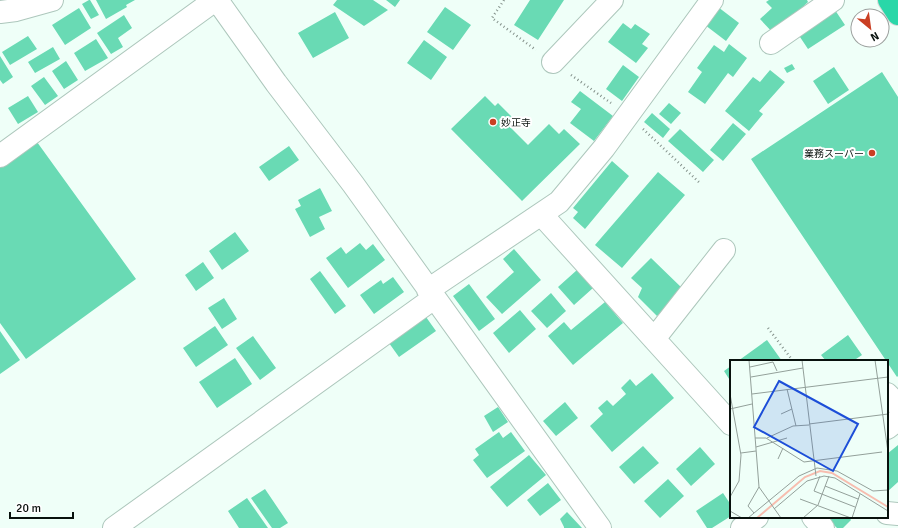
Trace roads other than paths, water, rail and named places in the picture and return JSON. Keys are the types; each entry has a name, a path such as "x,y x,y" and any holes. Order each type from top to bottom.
{"highway":[{"path":"889,0 898,14"}],"street":[{"path":"0,12 16,10 52,0"},
{"path":"0,156 216,0 276,83 353,184 600,528"},
{"path":"553,62 612,0"},
{"path":"114,528 431,294 559,202 604,148 712,0"},
{"path":"771,43 833,0"},
{"path":"541,214 730,423"},
{"path":"654,339 724,250"},
{"path":"888,395 898,404"},
{"path":"888,427 898,420"},
{"path":"888,513 898,514"},
{"path":"742,528 756,518"},
{"path":"814,518 823,528"}],"place":[{"name":"妙正寺","path":"493,122"},
{"name":"業務スーパー","path":"872,153"}]}
